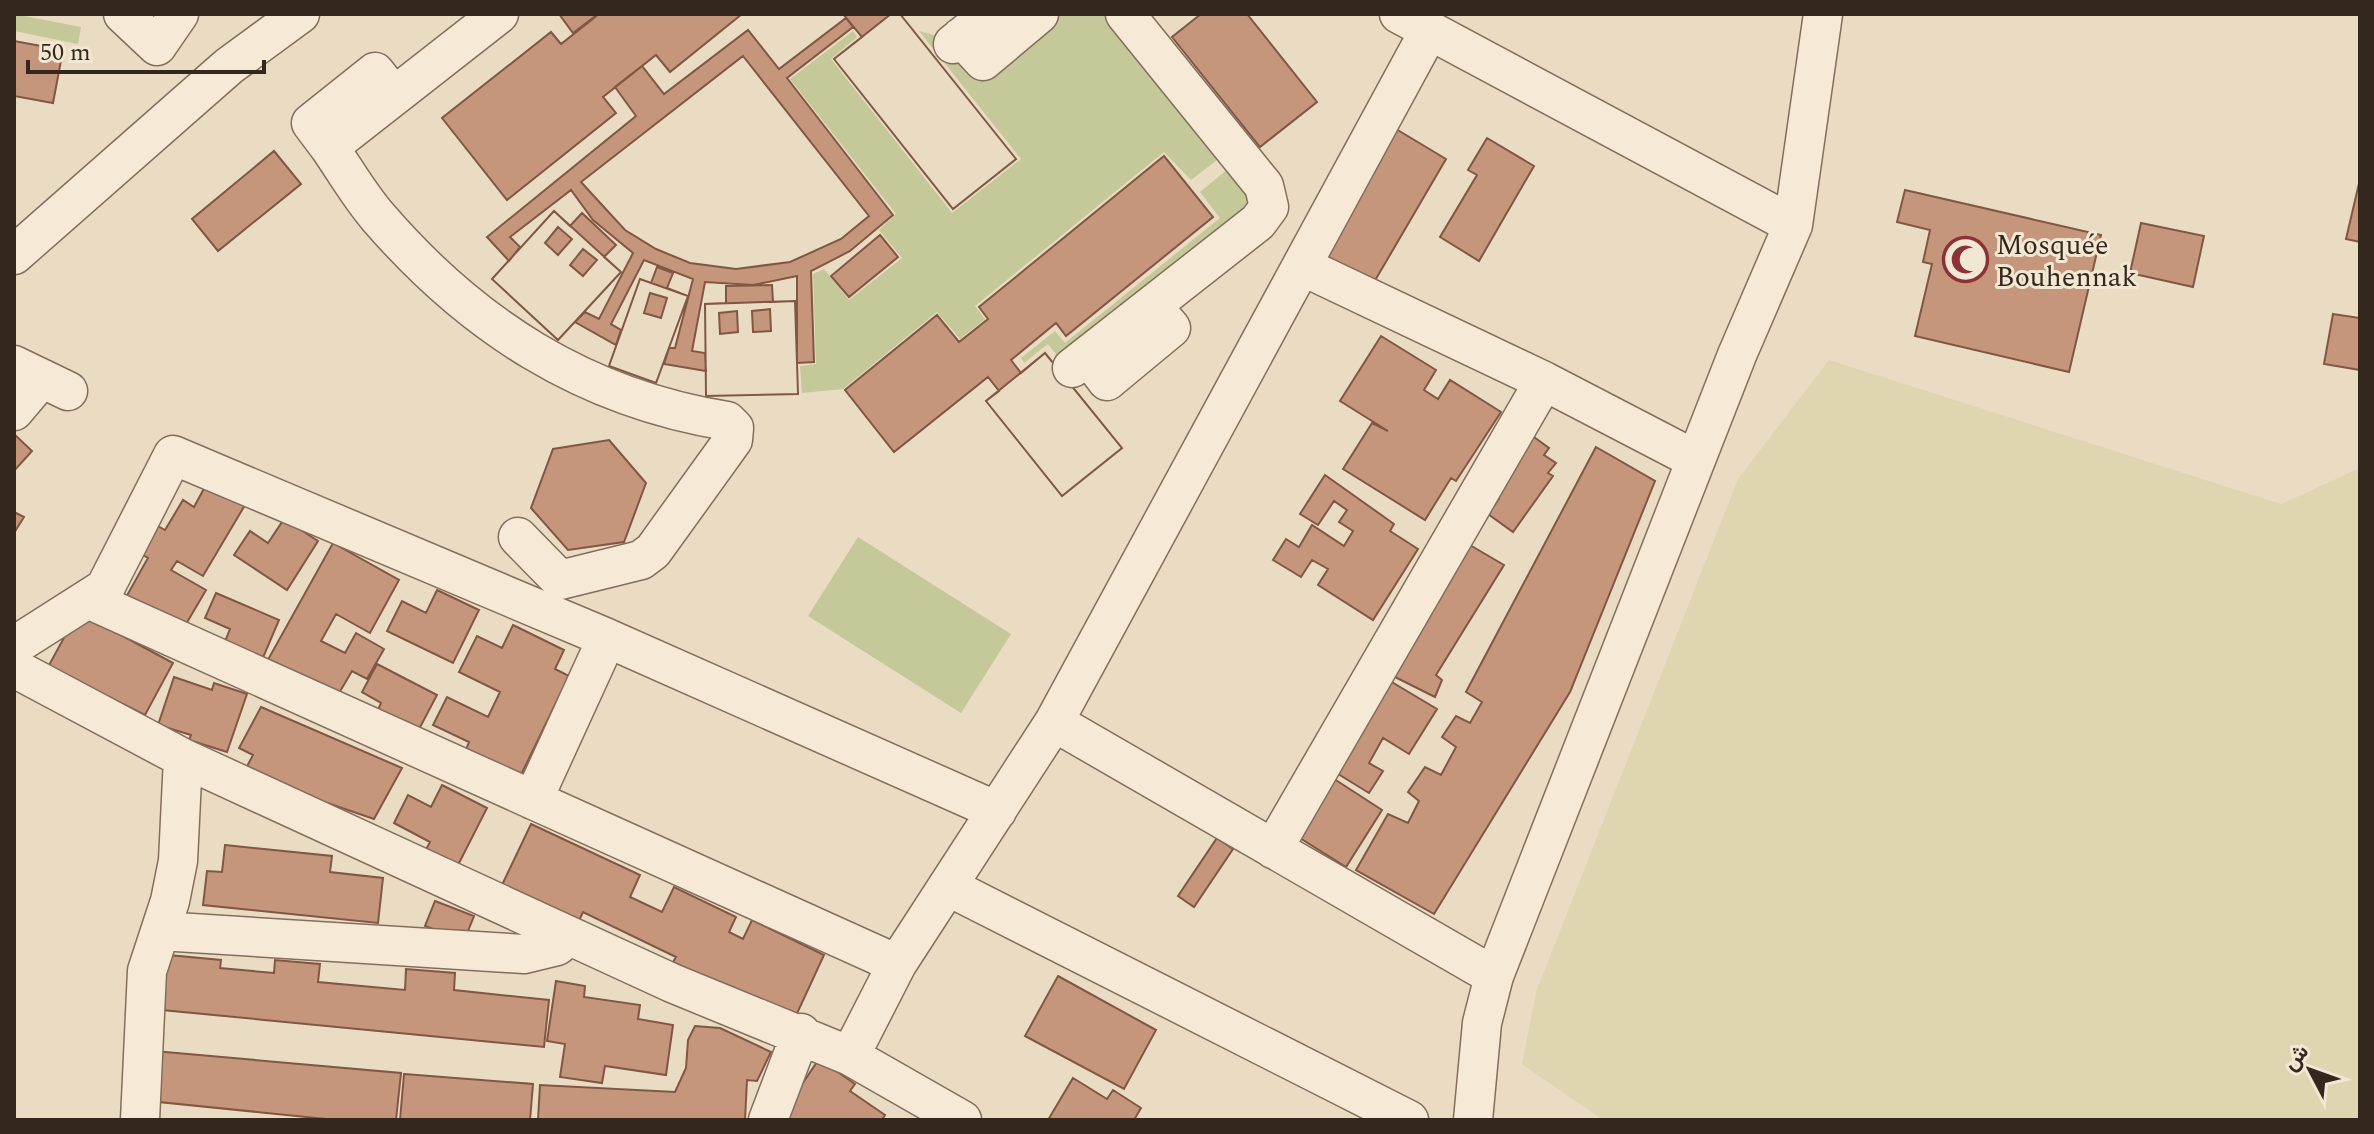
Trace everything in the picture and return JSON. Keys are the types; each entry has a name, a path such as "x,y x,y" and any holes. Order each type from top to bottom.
{"street":[{"path":"123,14 157,46 179,14"},
{"path":"14,255 229,66 300,14"},
{"path":"499,14 394,96 375,72 311,123 378,217 478,315 565,371 641,403 727,421 734,428 733,440 653,551 641,560 560,580 518,537"},
{"path":"990,14 957,41 983,61 1039,14"},
{"path":"1080,362 1107,381 1171,328 1152,306 1258,222 1269,207 1264,186 1125,14"},
{"path":"1473,1120 1482,1023 1494,976 1696,460 1793,225 1823,14"},
{"path":"850,1056 897,964 1054,722 1304,267 1414,22 1793,225"},
{"path":"1304,267 1544,381 1696,460"},
{"path":"14,411 41,379"},
{"path":"1273,849 1544,381"},
{"path":"14,646 90,600 109,582 173,455 607,638 997,811"},
{"path":"90,600 897,964"},
{"path":"533,800 607,638"},
{"path":"14,668 183,758 672,983 801,1033 850,1056 962,1120"},
{"path":"1054,722 1494,976"},
{"path":"140,1120 147,971 178,861 183,758"},
{"path":"949,887 1409,1120"},
{"path":"160,931 524,954 557,946 569,936"},
{"path":"768,1120 801,1033"}],"shaded area":[{"path":"1829,360 2281,504 2360,468 2360,1120 1603,1120 1522,1064 1536,992 1738,479"}],"green space":[{"path":"14,14 81,27 78,44 14,31"},
{"path":"1055,14 1103,14 1221,157 1191,180 1164,152 975,306 985,319 960,339 937,312 843,389 802,393 800,366 816,364 813,274 824,269 849,300 902,258 879,230 896,214 790,79 853,31 857,37 831,59 952,213 1021,159 919,31 938,36"},
{"path":"1229,168 1254,202 1064,364 1048,344 1024,363 1021,358 1055,331 1065,343 1220,218 1200,192"},
{"path":"858,537 1011,634 961,713 808,616"}],"building":[{"path":"559,14 598,14 573,33"},
{"path":"599,14 742,14 670,72 656,55 603,97 616,113 507,200 442,118 551,32 561,44"},
{"path":"843,14 900,14 1016,159 953,209 834,59 862,37"},
{"path":"891,14 900,14 1016,159 953,209 834,59"},
{"path":"1201,14 1247,14 1317,102 1260,147 1172,37"},
{"path":"846,18 853,27 787,78 893,215 850,251 811,271 814,362 797,363 797,276 753,285 705,282 692,351 705,353 706,371 664,364 669,348 675,348 693,279 644,260 611,324 621,330 616,345 575,322 585,312 599,319 633,253 593,220 571,190 510,237 520,247 509,261 487,237 636,116 615,87 642,66 664,94 748,30 779,69","holes":["743,56 869,216 841,239 790,262 736,269 690,263 656,249 625,230 581,182"]},
{"path":"14,41 63,50 53,103 14,96"},
{"path":"1391,126 1446,159 1373,284 1325,256"},
{"path":"1487,138 1534,166 1479,261 1440,237 1477,175 1468,170"},
{"path":"274,151 301,184 218,251 192,219"},
{"path":"1164,156 1213,217 1066,336 1056,323 1011,360 1021,373 1045,353 1122,448 1062,496 986,401 999,391 988,377 894,452 845,390 937,315 959,342 988,319 979,307"},
{"path":"2360,179 2360,242 2346,239"},
{"path":"1905,190 2101,235 2069,372 1915,336 1932,264 1923,262 1930,230 1897,222"},
{"path":"554,211 621,272 558,340 492,279"},
{"path":"554,211 570,226 582,213 616,245 604,257 621,272 558,340 492,279"},
{"path":"2141,223 2204,236 2193,287 2130,273"},
{"path":"558,227 572,239 558,255 545,243"},
{"path":"880,235 898,257 849,297 831,276"},
{"path":"583,249 597,260 583,276 570,265"},
{"path":"657,267 673,273 667,288 688,296 656,383 609,366 640,279 651,283"},
{"path":"640,279 688,296 656,383 609,366"},
{"path":"772,285 773,302 795,301 798,394 706,396 705,304 726,303 726,286"},
{"path":"650,293 667,298 661,318 644,313"},
{"path":"795,301 798,394 706,396 705,304"},
{"path":"770,309 771,331 753,332 752,311"},
{"path":"737,311 738,332 720,334 719,313"},
{"path":"2333,314 2360,318 2360,370 2324,364"},
{"path":"1381,336 1436,370 1424,390 1438,399 1450,380 1501,412 1456,481 1451,478 1425,520 1343,469 1372,423 1388,431 1340,401"},
{"path":"1045,353 1122,448 1062,496 986,401"},
{"path":"1527,432 1549,448 1544,455 1556,463 1548,473 1553,476 1513,532 1488,514 1499,499 1486,489"},
{"path":"14,434 32,451 14,471"},
{"path":"609,440 646,483 624,542 568,550 531,508 553,449"},
{"path":"1596,447 1655,481 1570,692 1434,914 1356,870 1388,814 1408,823 1419,801 1408,792 1425,767 1441,775 1456,747 1442,737 1456,716 1470,723 1482,702 1466,692"},
{"path":"1325,475 1394,524 1390,531 1418,549 1373,620 1318,585 1328,569 1312,560 1301,577 1273,560 1286,539 1299,547 1312,525 1344,546 1353,531 1339,522 1347,510 1334,501 1318,525 1300,514"},
{"path":"207,483 245,505 203,576 177,561 171,570 206,590 182,631 125,599 148,558 139,553 156,525 165,530 183,500 194,507"},
{"path":"14,512 24,517 14,533"},
{"path":"284,519 318,541 287,590 234,555 250,531 268,543"},
{"path":"1463,541 1504,565 1436,675 1442,680 1435,697 1387,673"},
{"path":"333,543 399,580 370,633 336,614 321,641 345,653 356,633 384,649 367,679 352,671 335,700 265,665"},
{"path":"437,590 479,610 453,663 387,631 402,601 426,613"},
{"path":"216,593 279,620 262,660 224,644 230,629 205,618"},
{"path":"78,612 173,663 145,715 48,667"},
{"path":"513,625 564,650 555,669 569,676 517,783 463,757 469,742 433,725 447,697 488,717 500,692 459,672 477,636 502,648"},
{"path":"377,664 437,695 416,735 376,714 381,703 362,692"},
{"path":"174,677 212,690 214,683 247,694 227,752 189,740 191,735 158,725"},
{"path":"1385,678 1437,709 1409,754 1383,738 1369,763 1383,771 1369,793 1330,769"},
{"path":"261,707 402,768 374,819 243,774 253,755 239,748"},
{"path":"1328,775 1382,810 1346,867 1292,833"},
{"path":"442,785 487,808 453,875 421,859 430,842 394,823 408,795 431,807"},
{"path":"531,824 640,875 630,897 662,912 674,887 736,917 729,932 743,939 752,920 824,955 794,1020 673,962 676,957 583,912 578,923 501,887"},
{"path":"1217,838 1233,849 1194,907 1178,896"},
{"path":"225,845 332,856 330,872 383,878 378,923 203,905 207,871 222,872"},
{"path":"435,901 474,916 464,941 425,926"},
{"path":"158,954 221,960 220,968 274,973 275,960 320,964 318,982 405,990 406,969 455,973 454,990 549,1000 544,1047 152,1009"},
{"path":"1058,976 1156,1030 1124,1089 1025,1036"},
{"path":"556,981 585,986 584,997 640,1005 638,1019 673,1025 666,1075 605,1066 602,1083 560,1077 565,1044 547,1041"},
{"path":"695,1026 720,1028 771,1052 757,1081 747,1080 745,1120 538,1120 540,1085 675,1092 686,1068 688,1040"},
{"path":"154,1051 401,1073 396,1120 336,1120 149,1101"},
{"path":"819,1059 855,1084 850,1091 885,1115 882,1120 778,1120"},
{"path":"404,1074 533,1084 530,1120 400,1120"},
{"path":"1073,1078 1107,1099 1113,1090 1141,1108 1134,1120 1048,1120"}],"place":[{"name":"Mosquée Bouhennak","path":"1965,260"}]}
